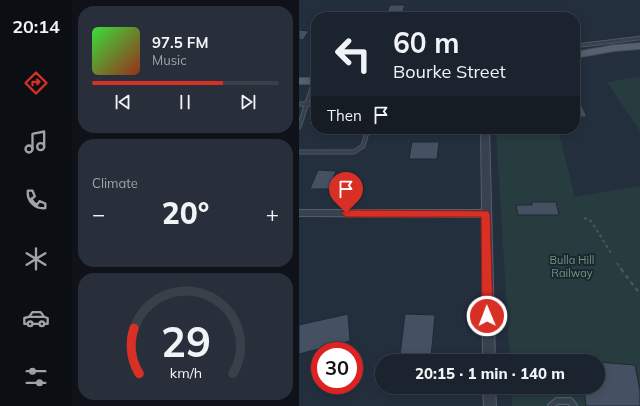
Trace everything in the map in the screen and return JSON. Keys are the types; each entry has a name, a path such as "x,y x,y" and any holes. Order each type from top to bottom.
{"main road":[{"path":"580,54 614,48 640,46"},
{"path":"299,72 311,76"},
{"path":"299,81 311,79"}],"street":[{"path":"485,134 485,214 489,354"},
{"path":"299,213 485,214"},
{"path":"489,394 490,406"}],"lane":[{"path":"580,45 640,38"},
{"path":"299,127 311,91"},
{"path":"299,104 311,104"},
{"path":"299,152 354,152 359,150 364,145 367,134"},
{"path":"551,406 557,401 570,402 574,406"}],"path":[{"path":"584,218 591,221 611,253"},
{"path":"617,262 640,294"}],"green space":[{"path":"640,77 640,131 607,82"},
{"name":"Bulla Hill Railway","path":"496,134 559,134 575,197 640,186 640,406 512,406 511,394 605,394 605,354 510,354"}],"building":[{"path":"390,5 405,5 403,12 387,12"},
{"path":"299,30 309,31 303,40 299,39"},
{"path":"580,102 587,117 580,117"},
{"path":"412,142 439,142 437,159 409,159"},
{"path":"318,170 336,171 329,189 310,189"},
{"path":"532,202 556,202 559,215 518,215 516,205 532,205"},
{"path":"348,314 350,341 311,342 311,351 299,354 299,325"},
{"path":"405,314 435,315 431,354 400,354"},
{"path":"605,363 635,365 640,391 640,406 586,406 585,394 605,394"}],"route":[{"path":"346,213 485,214 487,316"}]}
